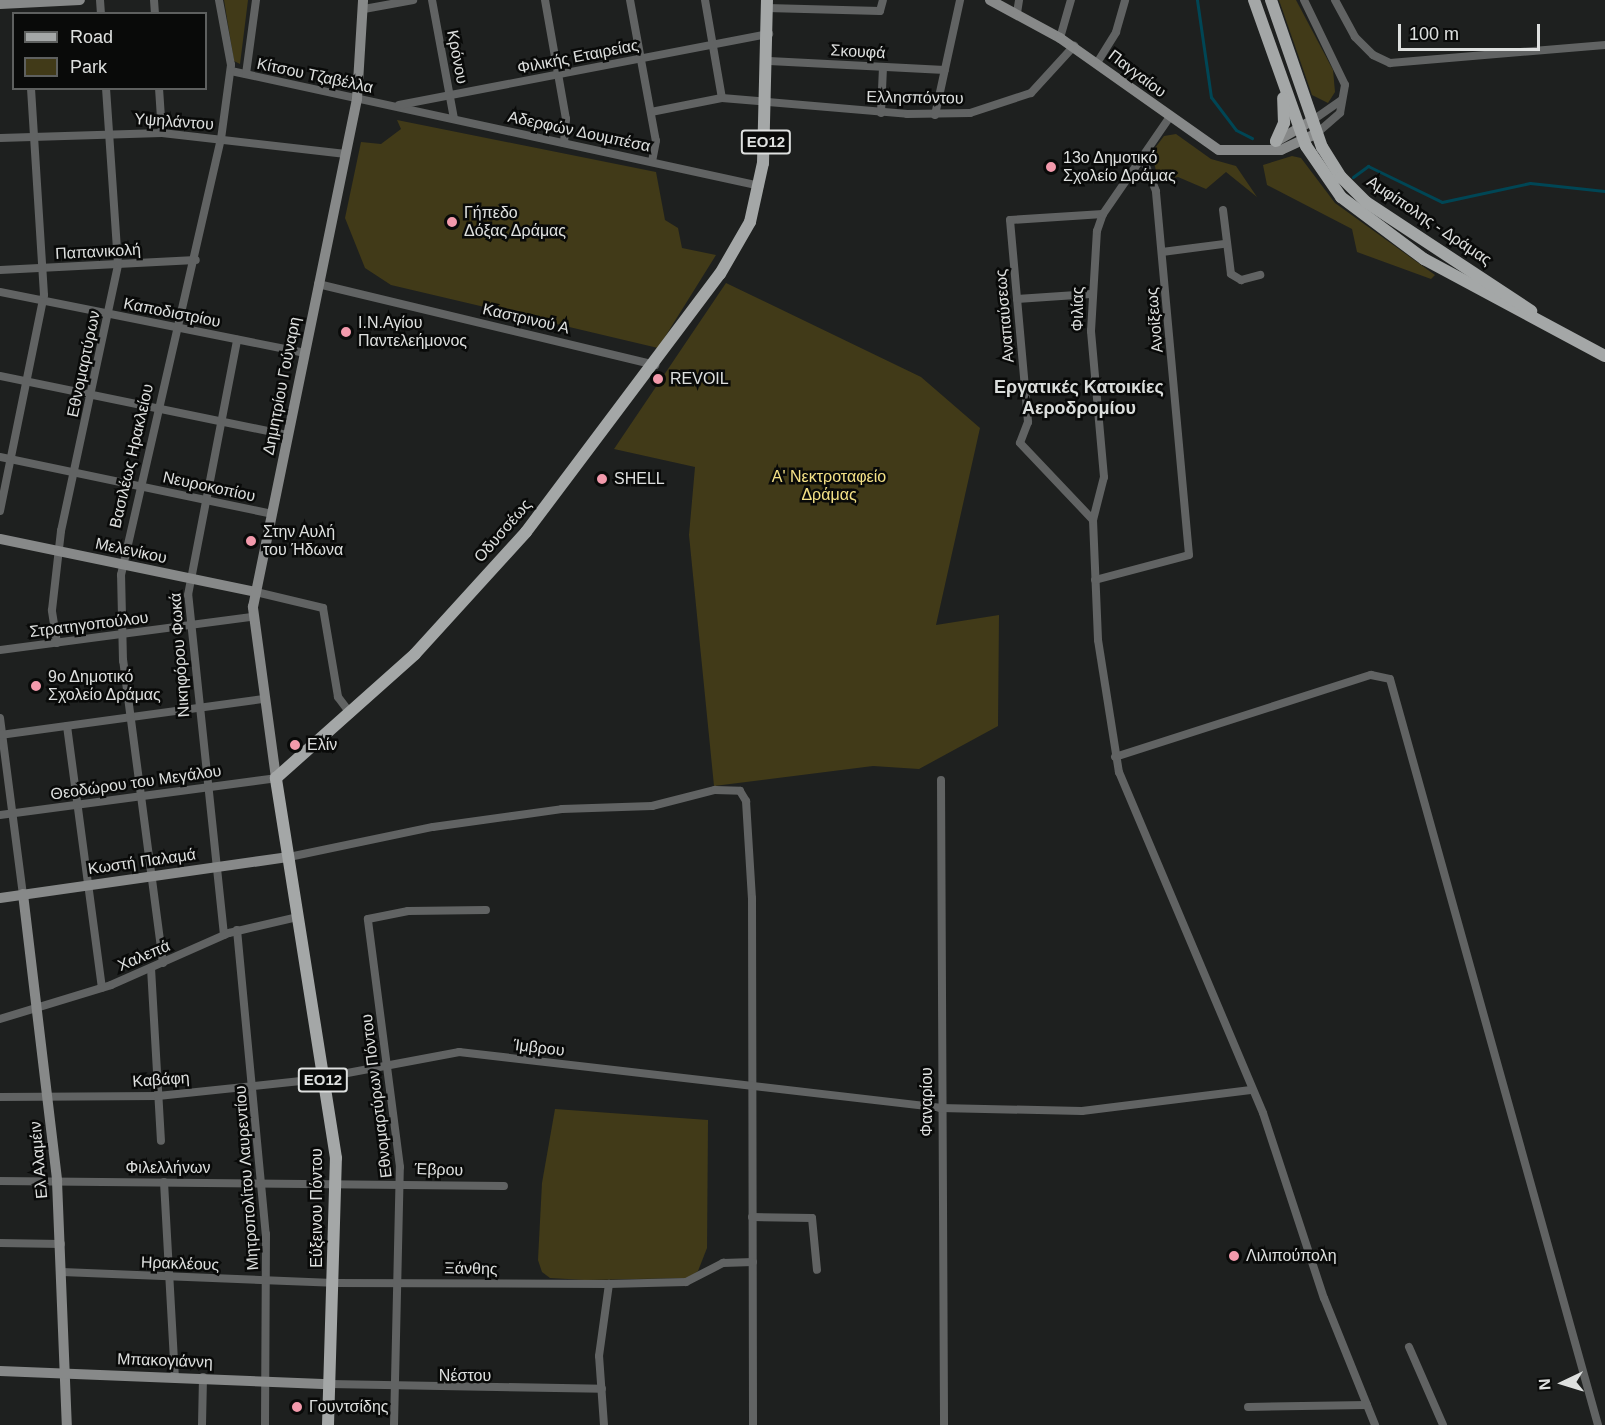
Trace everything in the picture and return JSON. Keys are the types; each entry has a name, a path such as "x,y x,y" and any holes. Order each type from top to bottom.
{"main road":[{"name":"Αμφίπολης - Δράμας","path":"1254,0 1304,141 1329,183 1341,197 1424,259 1538,318 1605,356"},
{"name":"Αμφίπολης - Δράμας","path":"1271,0 1317,133 1341,177 1351,188 1538,318"},
{"name":"ΕΟ12","path":"759,186 769,104 767,4"},
{"path":"1267,39 1284,106 1273,145"},
{"name":"Οδυσσέως","path":"276,778 352,715 531,526 656,365 720,274 750,222 759,186"},
{"name":"Εύξεινου Πόντου","path":"276,778 323,1077 336,1182 328,1425"}],"street":[{"path":"0,4 25,6 80,0"},
{"name":"Βασιλέως Ηρακλείου","path":"163,963 121,634 122,564 157,408 196,260 221,139 231,71 219,0"},
{"path":"246,74 256,0"},
{"path":"363,5 413,0"},
{"name":"Κρόνου","path":"432,0 454,119"},
{"path":"545,0 566,118 564,143"},
{"path":"630,0 651,112 652,161"},
{"path":"705,0 722,99"},
{"path":"767,4 880,10 883,0"},
{"path":"935,115 960,0"},
{"name":"Παγγαίου","path":"990,0 1074,46 1170,118 1219,150 1257,153 1273,145 1304,141 1317,133"},
{"path":"1017,13 1019,0"},
{"path":"1060,38 1071,0"},
{"path":"1097,63 1116,32 1125,0"},
{"path":"1305,0 1343,75 1340,113 1317,133"},
{"path":"1335,0 1355,37 1390,63 1605,45"},
{"name":"Δημητρίου Γούναρη","path":"276,778 252,617 357,99 363,5"},
{"name":"Φιλικής Εταιρείας","path":"393,106 769,34"},
{"name":"Ελλησπόντου","path":"651,112 722,99 935,115 985,110 1023,97 1042,84 1074,46"},
{"name":"Σκουφά","path":"769,61 945,70"},
{"path":"881,112 883,67"},
{"name":"Κίτσου Τζαβέλλα","path":"231,71 393,106"},
{"path":"0,511 43,300 43,268 31,90"},
{"name":"Εθνομαρτύρων","path":"57,642 52,610 59,551 118,264 106,90"},
{"path":"159,90 162,133"},
{"path":"1273,145 1342,100"},
{"name":"Αδερφών Δουμπέσα","path":"393,106 759,186"},
{"name":"Φιλίας","path":"1170,118 1103,214 1091,294 1104,477 1093,520 1095,580 1115,757 1251,1090 1375,1425"},
{"name":"Υψηλάντου","path":"0,138 110,132 162,133 346,154"},
{"name":"Ανοίξεως","path":"1095,580 1189,555 1155,184 1142,157"},
{"path":"1222,210 1224,244 1231,274 1241,280 1260,275"},
{"name":"Αναπαύσεως","path":"1093,520 1020,442 1029,422 1010,220 1103,214"},
{"path":"1162,252 1224,244"},
{"name":"Παπανικολή","path":"0,270 196,260"},
{"name":"Καστρινού Α","path":"318,284 656,365"},
{"name":"Καποδιστρίου","path":"0,292 304,353"},
{"path":"1017,299 1091,294"},
{"name":"Νικηφόρου Φωκά","path":"224,935 196,709 189,625 190,578 237,340"},
{"path":"0,376 288,435"},
{"name":"Νευροκοπίου","path":"0,458 272,513"},
{"name":"Μελενίκου","path":"0,539 256,592"},
{"path":"256,592 323,608 338,697 352,715"},
{"name":"Στρατηγοπούλου","path":"0,650 252,617"},
{"path":"1115,757 1374,674 1390,679 1598,1425"},
{"path":"1,734 264,699"},
{"path":"0,718 22,894"},
{"path":"67,726 102,988"},
{"name":"Θεοδώρου του Μεγάλου","path":"0,815 276,778"},
{"name":"Φαναρίου","path":"941,780 940,1108 944,1425"},
{"path":"289,857 422,828 562,810 652,806 716,790 740,791 746,801 752,898 753,1425"},
{"name":"Κωστή Παλαμά","path":"0,898 289,857"},
{"name":"Ελ Αλαμέιν","path":"22,894 49,1097 57,1181 67,1425"},
{"name":"Εθνομαρτύρων Πόντου","path":"394,1425 401,1182 368,919 408,911 486,910"},
{"name":"Χαλεπά","path":"0,1019 102,988 237,930 298,916"},
{"name":"Μητροπολίτου Λαυρεντίου","path":"237,930 262,1182 267,1281 265,1425"},
{"path":"151,968 161,1140"},
{"name":"Ίμβρου","path":"323,1077 464,1052 940,1108 1082,1111 1251,1090"},
{"name":"Καβάφη","path":"0,1097 158,1096 323,1077"},
{"name":"Φιλελλήνων","path":"0,1181 336,1182"},
{"path":"164,1182 174,1376"},
{"name":"Έβρου","path":"336,1182 504,1186"},
{"path":"752,1217 812,1218 817,1270"},
{"path":"0,1243 61,1244"},
{"name":"Ξάνθης","path":"333,1283 398,1281 609,1284 686,1282 723,1263 753,1262"},
{"name":"Ηρακλέους","path":"62,1272 333,1283"},
{"path":"604,1425 599,1356 609,1284"},
{"path":"1409,1347 1443,1425"},
{"name":"Μπακογιάννη","path":"0,1371 66,1371 329,1384"},
{"path":"202,1425 203,1377"},
{"name":"Νέστου","path":"329,1384 394,1387 602,1389"},
{"path":"1248,1407 1367,1405"}],"green space":[{"path":"224,0 248,0 240,64 234,61"},
{"path":"1279,0 1296,0 1333,70 1335,92 1328,103 1312,95"},
{"name":"Γήπεδο Δόξας Δράμας","path":"397,120 656,172 665,220 678,228 682,248 716,255 658,348 391,285 365,268 345,218 361,142 381,144 401,129"},
{"path":"1176,134 1211,159 1236,166 1257,197 1226,172 1206,189 1178,177 1158,181 1152,152 1164,136"},
{"path":"1292,156 1301,158 1335,203 1435,275 1431,279 1357,252 1352,229 1267,185 1263,165"},
{"name":"Α' Νεκτροταφείο Δράμας","path":"726,283 921,377 980,428 936,625 999,615 998,726 919,769 873,766 714,786 689,535 695,467 614,449"},
{"path":"555,1109 708,1120 707,1248 698,1271 688,1278 585,1280 550,1278 542,1272 538,1260 542,1183"}],"waterway":[{"path":"1197,0 1211,97 1236,130 1252,138"},
{"path":"1353,177 1368,166 1442,202 1530,183 1605,191"}],"place":[{"name":"13ο Δημοτικό Σχολείο Δράμας","path":"1051,167"},
{"name":"Γήπεδο Δόξας Δράμας","path":"452,222"},
{"name":"Ι.Ν.Αγίου Παντελεήμονος","path":"346,332"},
{"name":"REVOIL","path":"658,379"},
{"name":"SHELL","path":"602,479"},
{"name":"Στην Αυλή του Ήδωνα","path":"251,541"},
{"name":"9ο Δημοτικό Σχολείο Δράμας","path":"36,686"},
{"name":"Ελίν","path":"295,745"},
{"name":"Λιλιπούπολη","path":"1234,1256"},
{"name":"Γουντσίδης","path":"297,1407"}],"district":[{"name":"Εργατικές Κατοικίες Αεροδρομίου","path":"1079,398"}]}
